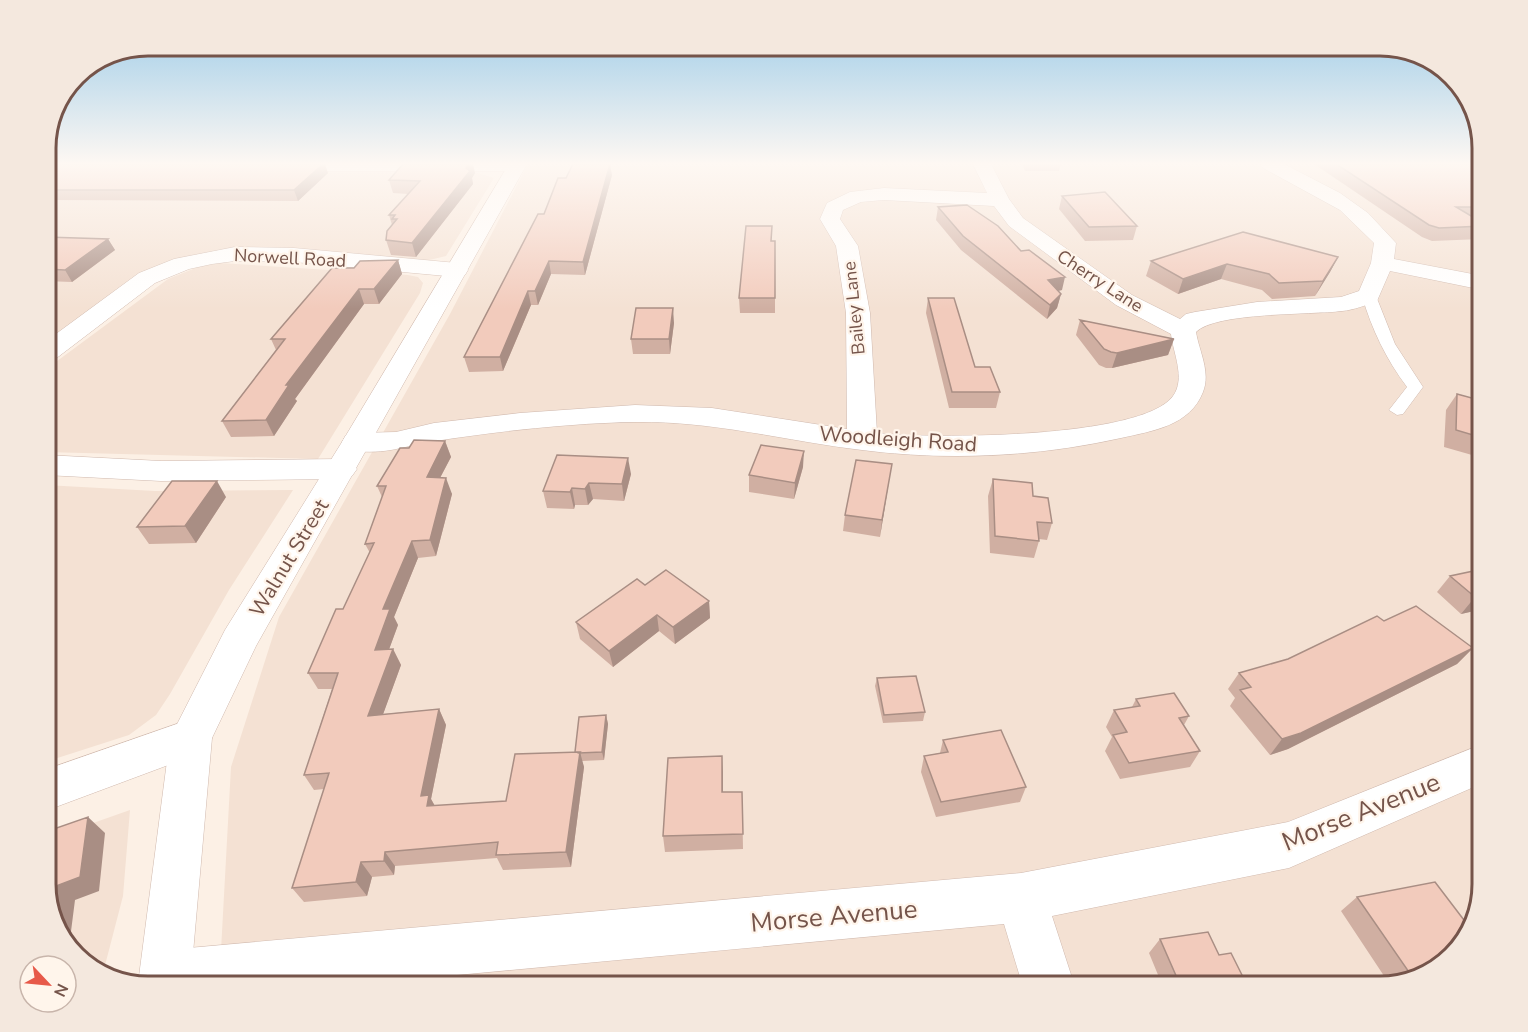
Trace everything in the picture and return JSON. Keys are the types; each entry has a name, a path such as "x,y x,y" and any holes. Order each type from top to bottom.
{"street":[{"name":"Walnut Street","path":"166,976 191,738 239,641 490,212"},
{"name":"Bailey Lane","path":"832,212 830,219 847,246 858,313 862,441"},
{"name":"Cherry Lane","path":"1009,212 1016,222 1043,243 1124,300 1184,330"},
{"path":"1184,330 1195,319 1257,309 1343,304 1369,296 1382,263 1386,243 1356,212"},
{"name":"Norwell Road","path":"56,346 147,278 182,264 212,257 235,254 294,255 456,270"},
{"path":"1382,263 1472,281"},
{"name":"Woodleigh Road","path":"349,456 390,442 431,433 628,414 662,413 698,414 862,441 964,448 1057,440 1134,426 1174,413 1189,393 1194,372 1185,345 1184,330"},
{"path":"56,466 161,471 349,456"},
{"path":"56,787 191,738"},
{"name":"Morse Avenue","path":"217,976 1021,898 1288,845 1472,767"},
{"path":"1021,898 1046,976"}],"lane":[{"path":"1369,296 1381,336 1397,364 1415,387 1397,410"}],"shaded area":[{"path":"56,212 473,212 446,256 421,262 244,248 221,249 157,266 128,281 56,336"},
{"path":"503,212 1472,212 1472,896 1468,914 1457,936 1441,954 1426,964 1392,976 220,976 231,767 279,617 450,314"},
{"path":"220,263 408,275 418,277 423,283 420,293 318,459 56,452 56,362 168,279 198,267"},
{"path":"56,486 155,491 293,490 229,590 156,715 129,735 56,758"},
{"path":"130,810 123,896 105,966 87,954 68,930 59,908 56,890 56,836"}],"building":[{"path":"392,212 437,212 412,243 386,240 387,231 397,219 392,219 395,215 389,215"},
{"path":"545,212 597,212 583,262 549,261 535,291 528,291 500,357 464,357 538,214"},
{"path":"942,212 978,212 998,226 1021,251 1029,250 1065,277 1048,280 1061,294 1050,305 963,236"},
{"path":"1076,212 1124,212 1137,226 1089,227"},
{"path":"1409,212 1465,212 1472,216 1472,226 1439,228 1429,225"},
{"path":"746,226 772,226 771,241 775,241 775,298 739,298"},
{"path":"1243,232 1338,257 1323,281 1279,283 1269,274 1227,264 1183,279 1151,261"},
{"path":"56,237 108,239 65,270 56,270"},
{"path":"398,260 374,289 359,289 286,385 289,385 266,420 222,421 285,339 271,339 332,268 354,268 360,261"},
{"path":"928,298 954,298 975,367 990,367 1000,392 952,392"},
{"path":"636,308 673,308 669,339 631,339"},
{"path":"1080,320 1174,339 1117,353 1111,352 1104,349"},
{"path":"1457,394 1472,398 1472,435 1456,430"},
{"path":"414,440 445,441 427,477 446,478 430,540 412,541 383,609 390,609 375,650 393,649 368,716 439,709 421,796 429,795 427,806 506,801 515,754 580,752 566,852 496,855 498,842 385,852 384,861 361,862 356,882 292,888 329,773 304,775 338,673 308,673 336,609 343,609 374,543 365,544 386,486 377,486 400,448 409,448"},
{"path":"761,445 804,451 795,483 749,475"},
{"path":"557,455 628,458 622,484 589,483 585,489 572,488 570,492 543,491"},
{"path":"856,460 892,464 882,520 845,515"},
{"path":"993,479 1032,483 1033,496 1048,498 1052,523 1037,522 1039,541 995,536"},
{"path":"172,481 217,481 185,526 137,527"},
{"path":"666,570 709,601 673,627 657,615 609,651 576,622 637,579 645,585"},
{"path":"1472,571 1472,594 1450,576"},
{"path":"1416,606 1472,648 1301,733 1282,739 1240,690 1251,687 1239,673 1288,659 1377,616 1384,621"},
{"path":"916,676 925,712 884,715 877,678"},
{"path":"1174,693 1189,716 1179,718 1200,751 1129,763 1113,735 1127,732 1114,710 1140,706 1136,699"},
{"path":"606,715 602,752 575,752 579,717"},
{"path":"1001,730 1026,787 941,802 924,756 948,752 943,740"},
{"path":"722,756 722,792 742,792 743,834 663,836 668,758"},
{"path":"88,817 80,877 56,886 56,828"},
{"path":"1435,882 1465,921 1457,936 1441,954 1409,971 1357,897"},
{"path":"1208,932 1219,955 1231,953 1242,976 1176,976 1160,939"}]}
